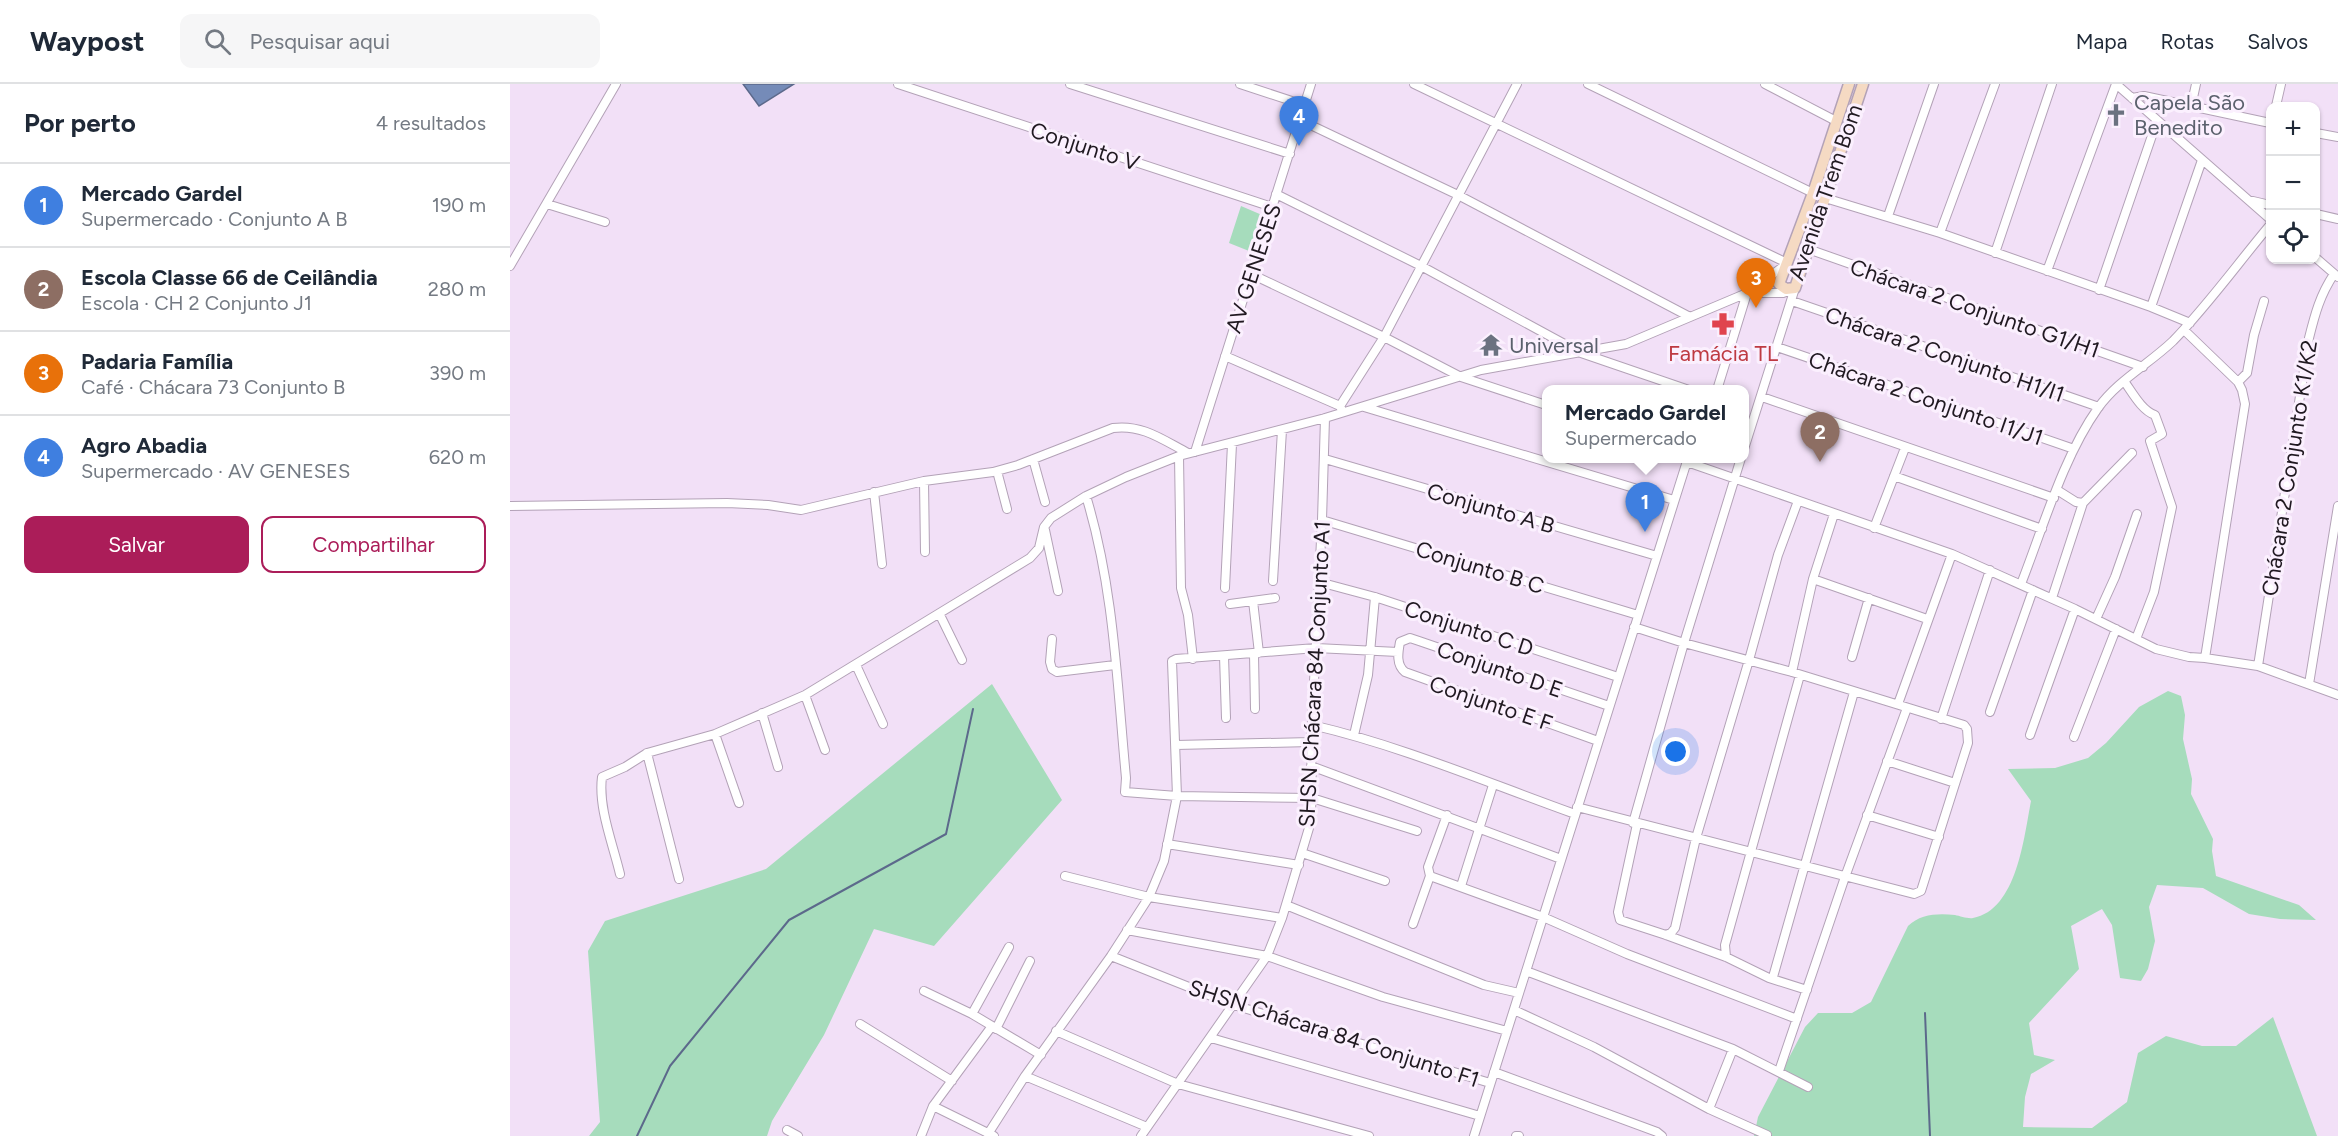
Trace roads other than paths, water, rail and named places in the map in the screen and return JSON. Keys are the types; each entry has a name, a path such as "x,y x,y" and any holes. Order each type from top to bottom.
{"street":[{"path":"510,266 616,84"},
{"name":"Conjunto V","path":"898,84 1272,207"},
{"path":"1070,84 1290,154"},
{"path":"1240,84 1304,105"},
{"name":"AV GENESES","path":"1192,452 1225,356 1311,84"},
{"path":"620,874 600,788 602,777 625,767 647,753 715,734 805,695 1030,558 1039,548 1044,527 1051,518 1086,496 1126,477 1192,452 1232,444 1325,418 1342,410 1363,407 1501,366 1626,344 1747,293 1785,264 1414,84"},
{"path":"1342,410 1384,337 1517,84"},
{"path":"1588,84 1813,193"},
{"path":"1765,84 1836,121"},
{"name":"Avenida Trem Bom","path":"1849,84 1813,193 1779,284 1793,293 1863,84"},
{"path":"1888,216 1934,84"},
{"path":"1940,233 1995,84"},
{"path":"1995,253 2052,84"},
{"path":"2047,271 2116,84 2266,214"},
{"path":"2191,107 2196,84"},
{"path":"2277,102 2281,84"},
{"path":"2132,98 2144,96 2266,122"},
{"path":"1300,120 1458,195 1690,317"},
{"path":"2100,290 2157,121"},
{"path":"2320,134 2338,137"},
{"path":"2151,307 2202,160"},
{"path":"1276,195 1421,266 1581,353 1674,385"},
{"path":"1825,198 1940,233 2151,307 2187,327 2238,382 2245,404 2205,658"},
{"path":"2251,200 2266,203"},
{"path":"547,204 605,222"},
{"path":"2320,215 2338,219"},
{"path":"2021,584 2074,449 2099,406 2124,381 2187,327 2266,231"},
{"name":"Chácara 2 Conjunto G1/H1","path":"1808,249 2143,367"},
{"path":"2320,262 2336,276"},
{"path":"1251,274 1384,337 1461,377 1542,404"},
{"name":"Chácara 2 Conjunto K1/K2","path":"2258,666 2309,338 2315,309 2324,290 2336,276"},
{"path":"1747,293 1793,293 1749,435"},
{"path":"1719,385 1747,293"},
{"name":"Chácara 2 Conjunto H1/I1","path":"1793,293 2099,406"},
{"path":"2238,382 2247,373 2254,335 2264,301"},
{"name":"Chácara 2 Conjunto I1/J1","path":"1777,347 2074,449"},
{"path":"1225,356 1342,410"},
{"path":"2124,381 2140,402 2152,415 2155,415 2162,434 2150,441 2172,507 2154,592 2136,639"},
{"path":"1762,397 1905,448 2084,503"},
{"path":"1363,407 1542,461"},
{"name":"SHSN Chácara 84 Conjunto A1","path":"1141,1136 1267,956 1282,918 1309,828 1312,798 1311,742 1325,418"},
{"path":"510,506 727,503 768,505 801,510 924,481 997,471 1113,428 1126,426 1144,430 1192,452"},
{"path":"1274,581 1282,430"},
{"path":"1225,588 1232,444"},
{"path":"1874,528 1905,448"},
{"path":"2052,598 2084,503 2132,453"},
{"path":"1179,456 1181,588 1188,615 1193,659"},
{"path":"1033,459 1045,502"},
{"name":"Conjunto A B","path":"1324,459 1657,556"},
{"path":"1550,463 1674,500"},
{"path":"1474,1136 1686,463"},
{"path":"1695,463 1797,501 1952,554 2052,598 2156,649 2189,657 2258,666 2338,695"},
{"path":"1739,463 1684,643 1635,823 1618,918 1625,923 1726,957 1749,969 1807,990"},
{"path":"997,471 1008,508"},
{"path":"1894,476 2042,529"},
{"path":"924,481 925,552"},
{"path":"874,492 882,564"},
{"path":"1086,496 1096,528 1113,633 1126,778 1125,792 1177,796 1312,798 1417,831"},
{"path":"1666,935 1675,928 1696,838 1778,555 1797,501"},
{"path":"2309,684 2338,506"},
{"path":"1726,957 1725,945 1796,674 1813,579 1834,514"},
{"path":"2096,619 2115,577 2138,514"},
{"name":"Conjunto B C","path":"1322,520 1638,615"},
{"path":"1044,527 1058,591"},
{"path":"1898,704 1952,554"},
{"path":"1941,719 1990,570"},
{"path":"1813,579 1927,619"},
{"name":"Conjunto C D","path":"1319,582 1375,597 1618,677"},
{"path":"1990,712 2033,590"},
{"path":"1354,735 1365,691 1375,597"},
{"path":"1230,604 1275,598"},
{"path":"1852,657 1869,598"},
{"path":"1253,601 1257,653 1255,710"},
{"path":"2030,735 2075,609"},
{"path":"939,615 962,660"},
{"path":"1312,725 1354,735 1493,785 1576,811 1635,823 1914,894 1922,891 1968,742 1967,729 1964,725 1634,627"},
{"path":"2074,737 2083,708 2116,629"},
{"name":"Conjunto D E","path":"1398,652 1401,642 1410,638 1609,706"},
{"path":"1052,639 1050,662 1052,669 1057,672 1115,665"},
{"path":"933,1106 986,1134 1056,1030 1111,957 1149,897 1164,861 1177,796 1172,661 1316,648 1398,652"},
{"name":"Conjunto E F","path":"1398,652 1399,665 1405,672 1598,741"},
{"path":"1224,656 1226,718"},
{"path":"856,665 883,724"},
{"path":"1773,977 1854,692"},
{"path":"805,695 825,750"},
{"path":"1779,1071 1845,876 1907,708"},
{"path":"762,713 778,767"},
{"path":"715,734 739,803"},
{"path":"1176,745 1311,742"},
{"path":"647,753 679,879"},
{"path":"1887,761 1955,783"},
{"path":"1311,766 1561,859"},
{"path":"1461,886 1493,785"},
{"path":"1413,924 1430,876 1428,867 1447,815"},
{"path":"1867,815 1939,837"},
{"path":"1167,844 1299,865"},
{"path":"1302,853 1385,881"},
{"path":"1065,876 1149,897 1282,918"},
{"path":"1430,876 1543,917 1627,954 1797,1019"},
{"path":"1286,905 1484,985 1519,993"},
{"path":"1127,930 1267,956 1383,997 1507,1031"},
{"path":"972,1014 1009,947"},
{"name":"SHSN Chácara 84 Conjunto F1","path":"1111,957 1234,1005 1490,1083"},
{"path":"921,1136 933,1106 994,1027 1030,961"},
{"path":"1526,970 1733,1049 1808,1087"},
{"path":"924,990 972,1014 1041,1055"},
{"path":"1514,1010 1594,1047 1709,1109 1767,1134"},
{"path":"860,1024 952,1081"},
{"path":"1056,1030 1178,1084 1369,1136"},
{"path":"1211,1038 1480,1116"},
{"path":"1709,1109 1733,1049"},
{"path":"1494,1072 1657,1132 1662,1136"},
{"path":"1025,1076 1147,1127"},
{"path":"787,1130 798,1136"}],"water":[{"path":"743,84 794,84 759,106"}],"waterway":[{"path":"637,1136 670,1066 789,920 946,834 973,709"},
{"path":"1925,1013 1930,1136"}],"place":[{"name":"Capela São Benedito","path":"2116,115"},
{"name":"Agro Abadia","path":"1299,146"},
{"name":"Padaria Família","path":"1756,308"},
{"name":"Famácia TL","path":"1723,324"},
{"name":"Universal","path":"1491,345"},
{"name":"Escola Classe 66 de Ceilândia","path":"1820,462"},
{"name":"Mercado Gardel","path":"1645,532"}]}
